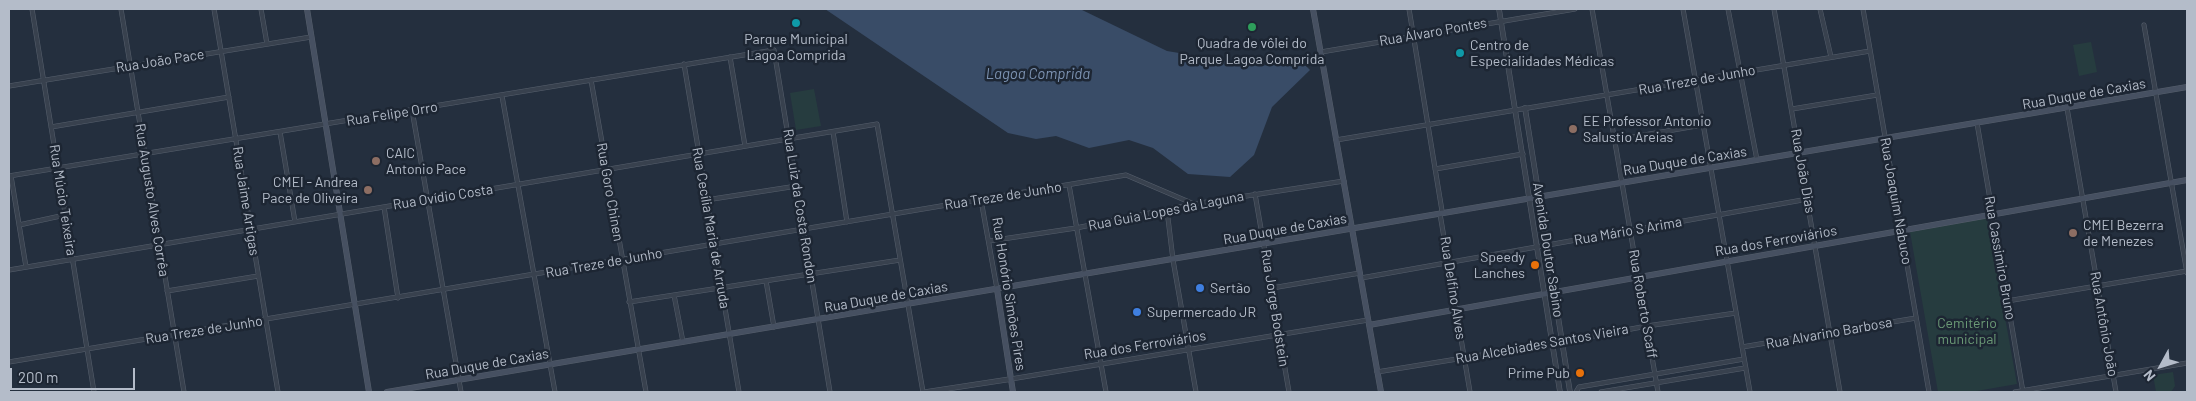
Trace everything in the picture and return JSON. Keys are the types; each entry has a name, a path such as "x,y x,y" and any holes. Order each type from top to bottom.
{"main road":[{"path":"306,9 369,392"},
{"path":"1313,9 1381,392"},
{"name":"Rua Duque de Caxias","path":"387,392 417,390 459,380 2187,88"},
{"name":"Rua dos Ferroviários","path":"1368,322 1456,310 2187,180"},
{"name":"Rua Honório Simões Pires","path":"997,289 1014,392"}],"street":[{"name":"Rua Múcio Teixeira","path":"32,9 94,392"},
{"name":"Rua Augusto Alves Corrêa","path":"120,9 184,392"},
{"name":"Rua Jaime Artigas","path":"214,9 278,392"},
{"path":"261,9 267,44"},
{"name":"Rua Delfino Alves","path":"1409,9 1470,392"},
{"name":"Avenida Doutor Sabino","path":"1500,9 1560,392"},
{"name":"Rua Álvaro Pontes","path":"1321,52 1575,9"},
{"name":"Rua Roberto Scaff","path":"1592,9 1658,392"},
{"path":"1683,9 1709,168 1750,392"},
{"path":"1728,9 1742,72 1757,160"},
{"name":"Rua João Dias","path":"1774,9 1840,392"},
{"path":"1820,9 1830,57"},
{"name":"Rua Joaquim Nabuco","path":"1862,9 1929,392"},
{"path":"2008,301 2187,272 2144,25"},
{"name":"Rua João Pace","path":"9,86 311,37"},
{"name":"Rua Felipe Orro","path":"10,176 774,50"},
{"name":"Rua Luiz da Costa Rondon","path":"774,50 830,392"},
{"name":"Rua Treze de Junho","path":"1516,110 1870,51"},
{"path":"730,57 745,146"},
{"name":"Rua Cecília Maria de Arruda","path":"684,64 739,392"},
{"name":"Rua Goro Chinen","path":"591,80 646,392"},
{"path":"1792,109 1878,95"},
{"path":"502,96 554,392"},
{"path":"51,127 138,111 229,98"},
{"name":"Avenida Doutor Sabino","path":"1525,108 1562,342 1572,392"},
{"name":"Rua Antônio João","path":"2067,108 2116,392"},
{"path":"412,110 461,392"},
{"path":"1336,140 1516,110"},
{"name":"Rua Cassimiro Bruno","path":"1977,123 2023,392"},
{"name":"Rua Ovídio Costa","path":"9,270 877,124 892,214"},
{"path":"1615,140 1702,125"},
{"path":"280,132 295,222"},
{"path":"833,132 847,222"},
{"path":"1435,169 1523,154"},
{"name":"Rua Treze de Junho","path":"9,362 1126,175 1194,204"},
{"path":"10,176 26,267"},
{"name":"Rua Guia Lopes da Laguna","path":"989,241 1076,228 1194,204 1344,181"},
{"path":"1069,185 1106,392"},
{"path":"706,200 797,186"},
{"name":"Rua Jorge Bodstein","path":"1255,194 1289,392"},
{"name":"Rua Mário S Arima","path":"1272,288 1448,262 1808,199"},
{"name":"Rua Honório Simões Pires","path":"981,200 997,289"},
{"path":"384,207 398,298"},
{"path":"1167,210 1173,260 1196,392"},
{"path":"892,214 922,392"},
{"path":"19,225 65,215"},
{"path":"629,302 900,260"},
{"path":"167,292 258,276"},
{"path":"766,281 774,327"},
{"path":"674,295 683,342"},
{"name":"Rua Alcebiades Santos Vieira","path":"1377,372 1562,342 1646,326 1736,313"},
{"name":"Rua Alvarino Barbosa","path":"1742,347 1916,318"},
{"name":"Rua dos Ferroviários","path":"926,392 1280,334 1368,322"},
{"path":"1572,392 1579,387 1744,359"},
{"path":"2015,392 2187,363"},
{"path":"1601,392 1745,368"}],"green space":[{"path":"2091,42 2097,72 2079,76 2073,45"},
{"path":"814,89 821,126 796,130 790,93"},
{"name":"Cemitério municipal","path":"1987,218 2017,384 1971,392 1938,392 1910,232"},
{"path":"2173,372 2175,386 2171,392 2156,392 2153,375"}],"water":[{"name":"Lagoa Comprida","path":"825,9 1080,9 1167,51 1258,66 1302,62 1310,70 1272,107 1254,155 1230,177 1188,174 1153,148 1129,140 1089,148 1056,136 1036,139 1008,133"}],"place":[{"name":"Parque Municipal Lagoa Comprida","path":"796,23"},
{"name":"Quadra de vôlei do Parque Lagoa Comprida","path":"1252,27"},
{"name":"Centro de Especialidades Médicas","path":"1460,53"},
{"name":"EE Professor Antonio Salustio Areias","path":"1573,129"},
{"name":"CAIC Antonio Pace","path":"376,161"},
{"name":"CMEI - Andrea Pace de Oliveira","path":"368,190"},
{"name":"CMEI Bezerra de Menezes","path":"2073,233"},
{"name":"Speedy Lanches","path":"1535,265"},
{"name":"Sertão","path":"1200,288"},
{"name":"Supermercado JR","path":"1137,312"},
{"name":"Prime Pub","path":"1580,373"}]}
